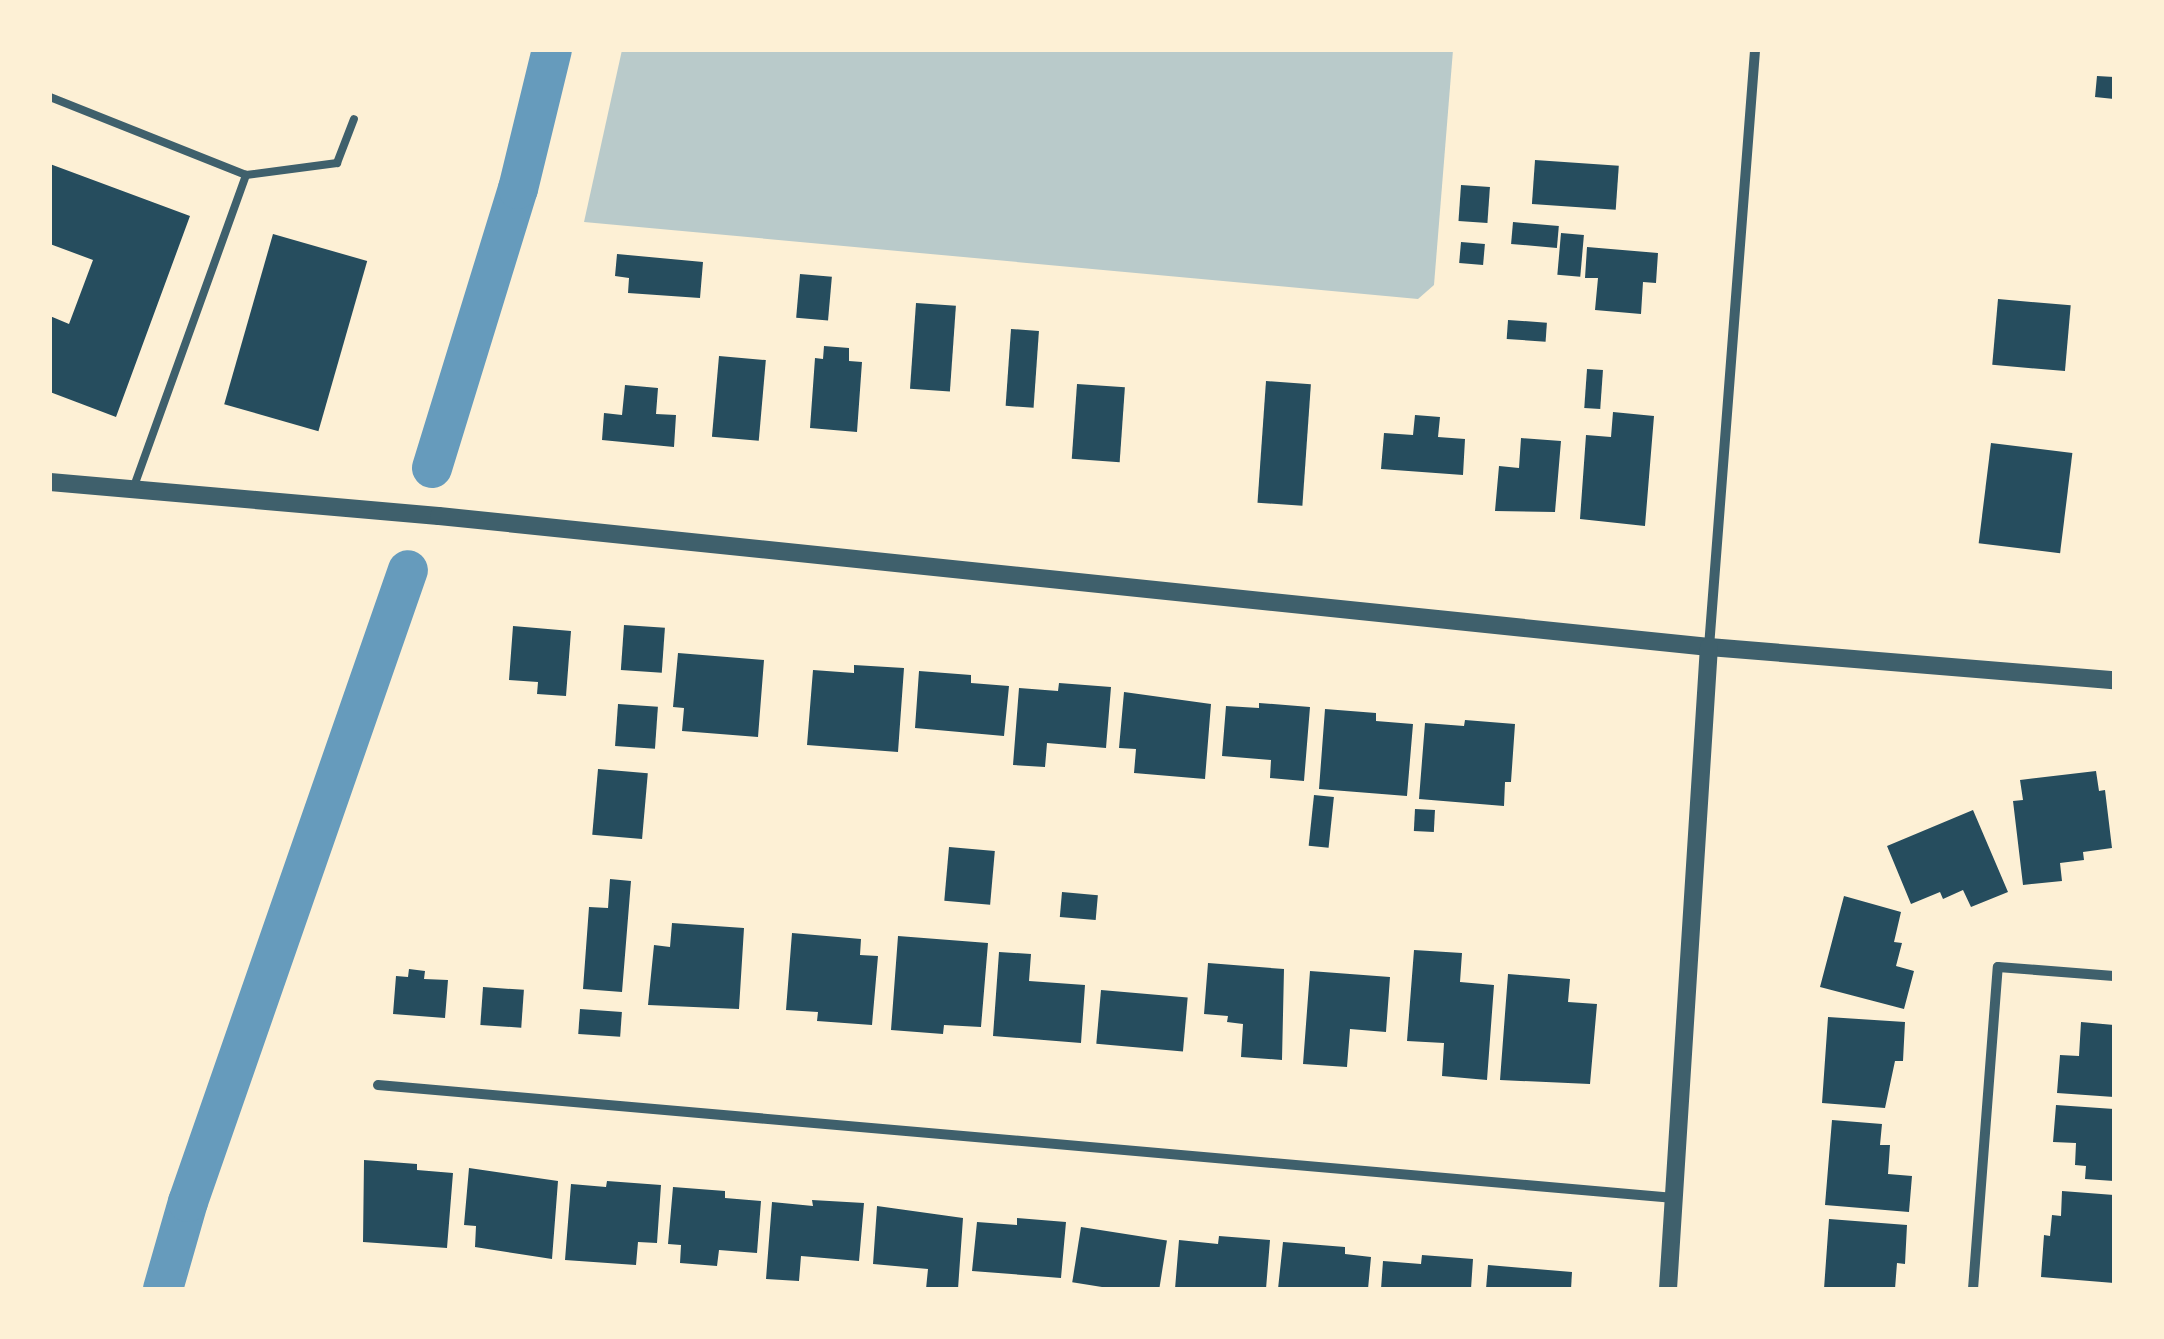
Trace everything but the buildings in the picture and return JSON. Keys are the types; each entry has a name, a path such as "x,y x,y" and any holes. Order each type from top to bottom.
{"street":[{"path":"1668,1289 1709,648 1755,50"},
{"path":"50,482 1709,648 2114,680"},
{"path":"1973,1289 1998,967 2114,976"},
{"path":"378,1085 1674,1198"}],"lane":[{"path":"50,97 246,176 338,162 354,119"},
{"path":"133,489 246,176"}],"shaded area":[{"path":"622,50 1453,50 1434,285 1418,299 584,222"}],"waterway":[{"path":"432,468 518,189 552,50"},
{"path":"163,1289 188,1202 408,570"}]}
